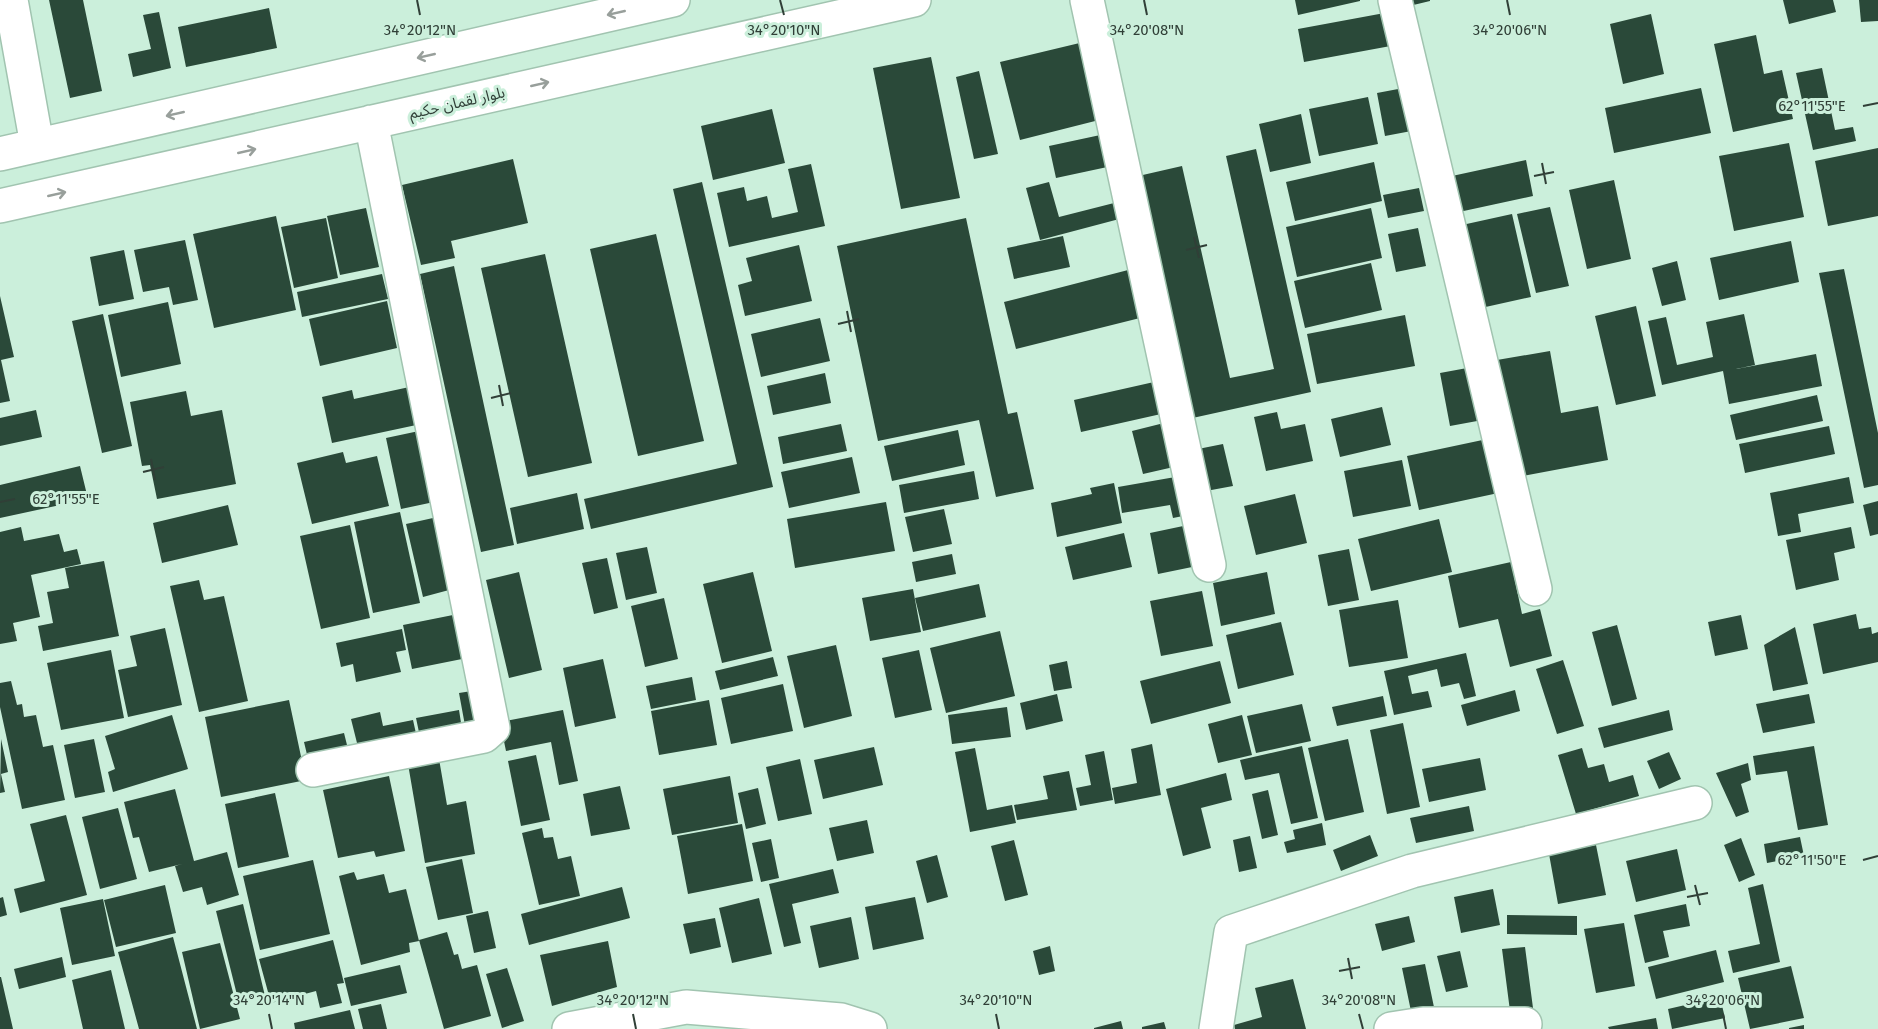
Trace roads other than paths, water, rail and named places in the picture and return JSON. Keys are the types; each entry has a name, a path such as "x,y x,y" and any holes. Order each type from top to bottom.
{"street":[{"path":"11,0 38,145"},
{"path":"0,154 673,0"},
{"name":"بلوار لقمان حکیم","path":"0,206 881,3 914,0"},
{"path":"1087,0 1209,565"},
{"path":"1395,0 1535,589"},
{"path":"313,770 484,736 493,728 371,122"},
{"path":"1216,1029 1231,932 1412,871 1695,803"},
{"path":"569,1029 686,1007 841,1020 870,1029"},
{"path":"1391,1029 1423,1024 1525,1024"}]}
